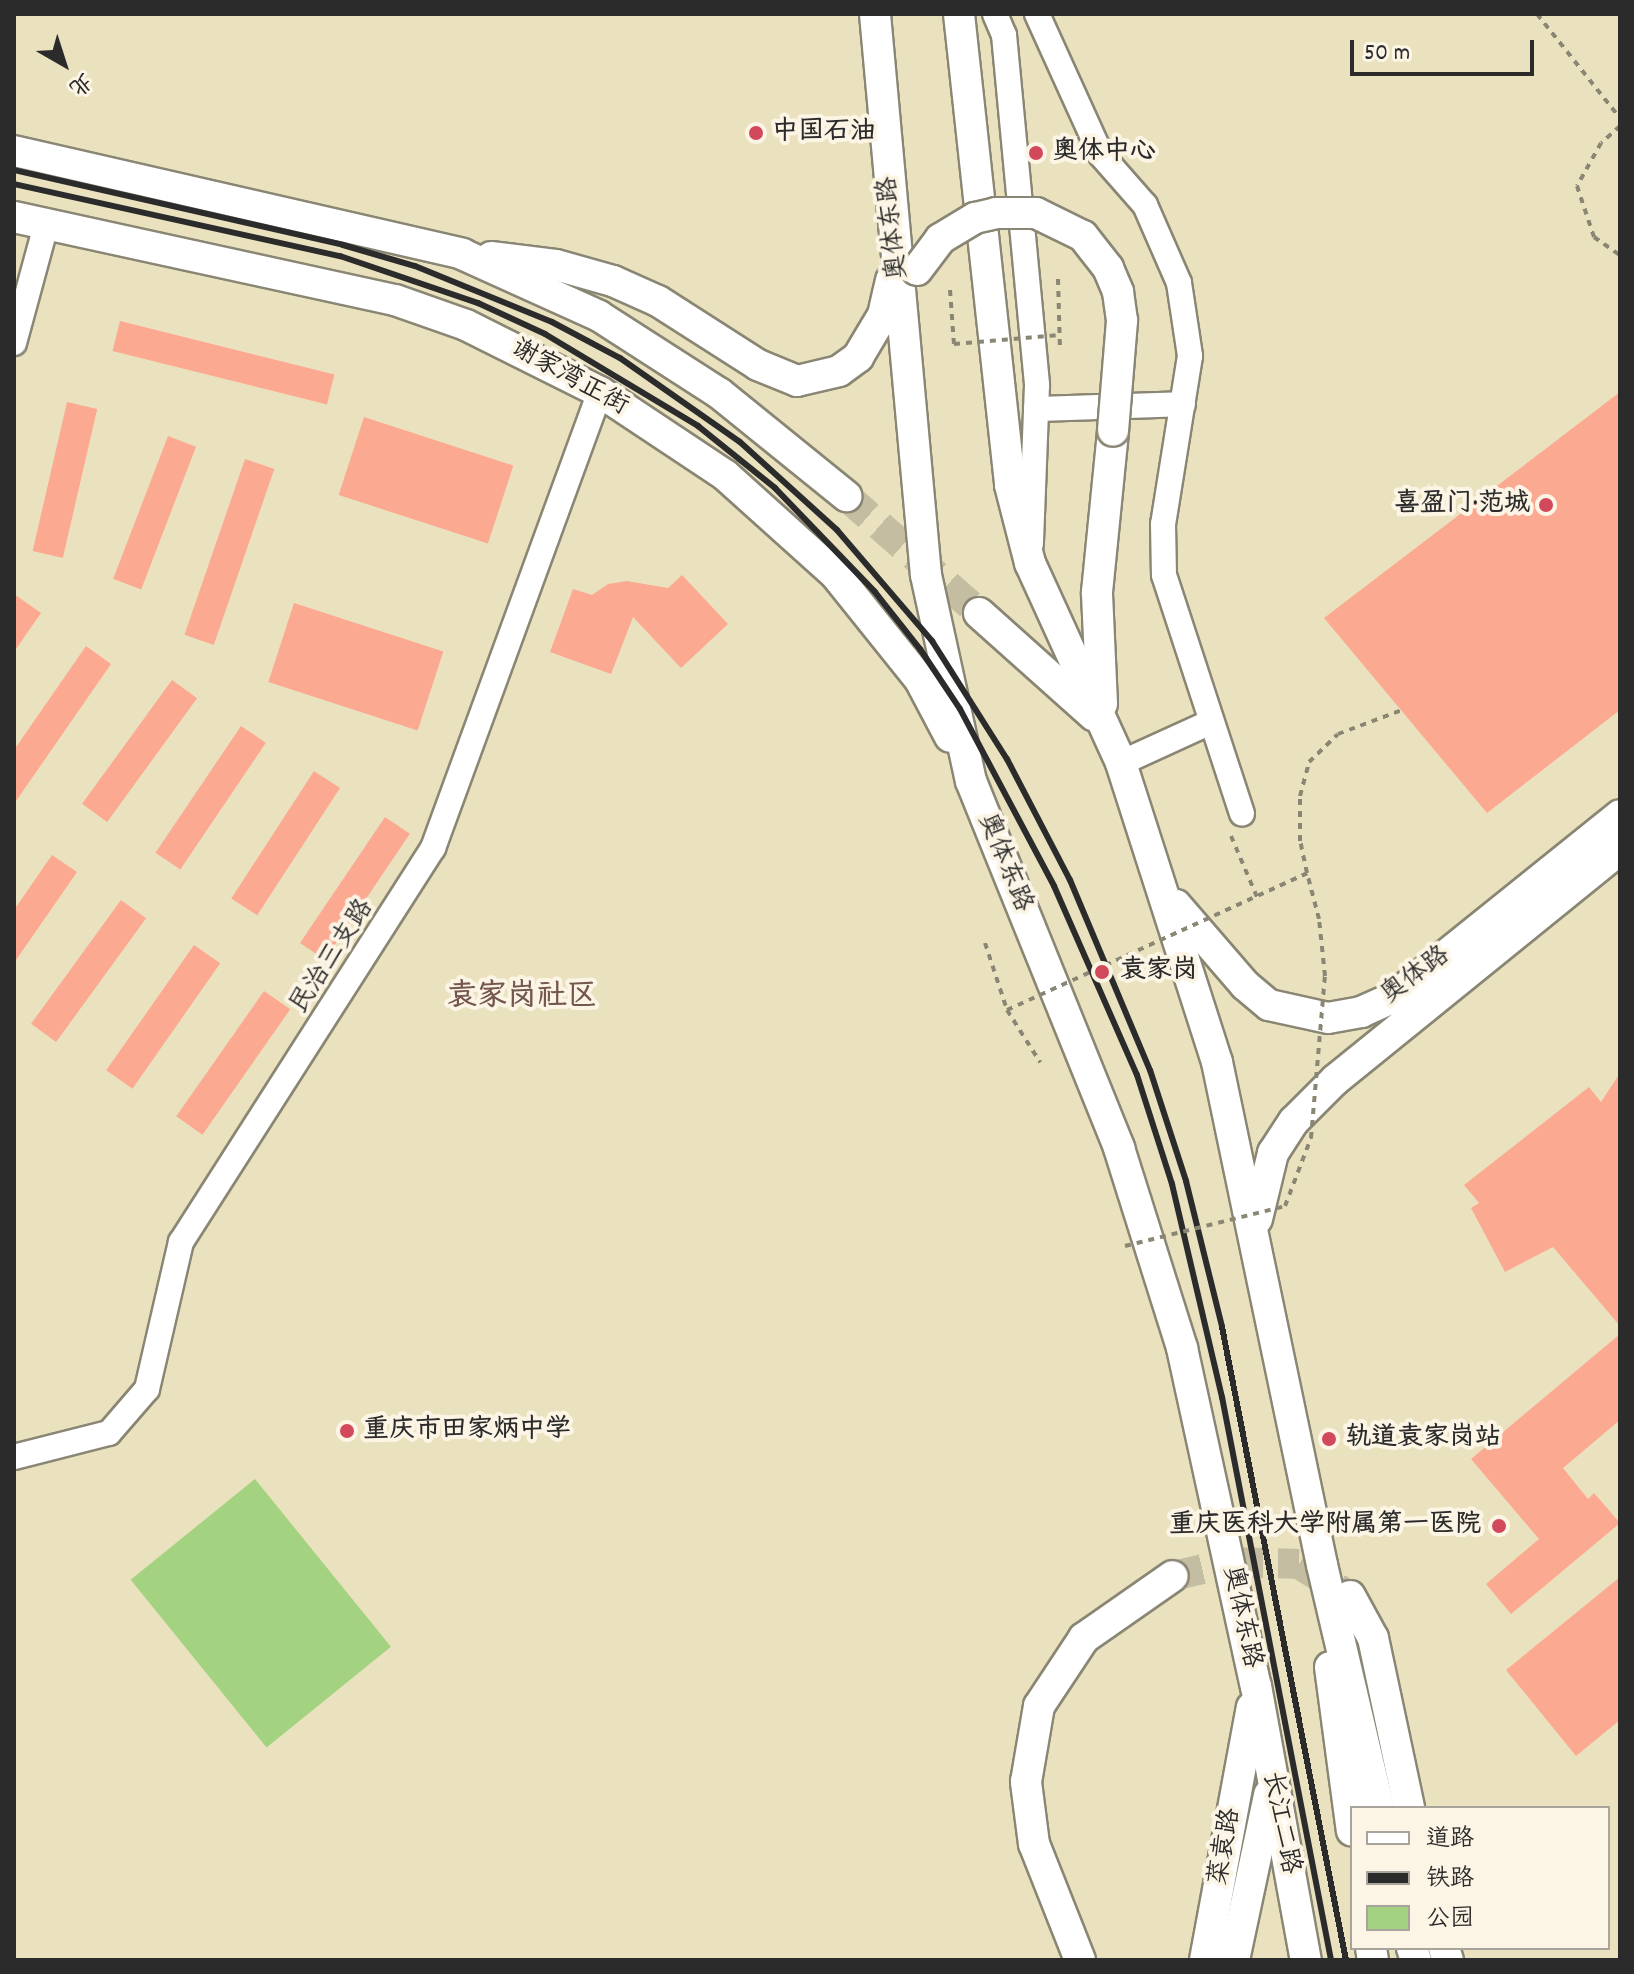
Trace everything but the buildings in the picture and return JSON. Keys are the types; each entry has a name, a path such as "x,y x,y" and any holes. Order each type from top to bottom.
{"main road":[{"name":"奥体东路","path":"875,14 907,262 903,322 926,575 971,781 1119,1148 1146,1233 1182,1348 1256,1686"},
{"path":"959,14 1010,485 1030,563 1121,763 1168,897 1217,1062 1322,1565 1379,1806"},
{"path":"14,151 462,254 556,265 613,281 658,301 767,370 797,381 839,371 873,339 907,262 975,218 996,213 1036,213 1083,236 1108,268 1118,292 1122,321 1097,592 1105,726"},
{"name":"谢家湾正街","path":"14,217 395,300 466,325 600,392 725,475 836,575 920,680 971,781"},
{"path":"462,254 613,324 719,393 846,496"},
{"path":"979,613 1105,726"},
{"name":"奥体路","path":"1168,897 1245,985 1269,1005 1328,1018 1394,997 1620,815"},
{"name":"奥体路","path":"1254,1237 1266,1174 1294,1121 1335,1080 1620,849"},
{"path":"1322,1565 1335,1726 1350,1819"},
{"path":"1080,1960 1034,1844 1026,1782 1039,1706 1084,1638 1173,1576"},
{"path":"1350,1596 1373,1638 1409,1806"},
{"name":"长江二路","path":"1256,1686 1306,1960"},
{"name":"菜袁路","path":"1205,1960 1256,1686"},
{"path":"1234,1960 1272,1782"}],"street":[{"path":"995,14 1004,35 1036,409 1030,563"},
{"path":"1037,14 1101,155 1145,205 1179,283 1190,356 1163,524 1164,575 1211,722 1234,820"},
{"path":"14,343 46,225"},
{"name":"民治三支路","path":"14,1457 109,1433 147,1389 181,1242 433,848 600,392"},
{"path":"1036,409 1183,404"},
{"path":"1121,763 1211,722"}],"path":[{"path":"1537,14 1620,118"},
{"path":"1620,126 1601,143 1577,186 1594,237 1620,255"},
{"path":"950,290 954,344 1060,335 1058,279"},
{"path":"1125,1246 1285,1206 1311,1138 1325,976 1319,919 1307,873 1300,826 1309,762 1338,734 1372,726 1402,710"},
{"path":"1234,820 1257,897"},
{"path":"1007,1010 1307,873"},
{"path":"985,943 1007,1010 1040,1062"}],"green space":[{"path":"255,1479 391,1647 267,1748 131,1580"}],"tunnel":[{"path":"846,496 979,613"},
{"path":"1173,1576 1233,1562 1299,1564 1342,1591"}],"railway":[{"path":"14,170 343,245 415,266 552,322 620,358 740,442 837,530 932,641 1007,759 1070,880 1150,1070 1186,1181 1222,1327 1346,1960"},
{"path":"14,184 340,256 478,303 545,334 698,426 775,488 875,592 920,649 960,709 1054,886 1137,1075 1172,1184 1222,1397 1331,1960"}],"place":[{"name":"中国石油","path":"756,133"},
{"name":"奥体中心","path":"1036,153"},
{"name":"喜盈门·范城","path":"1546,505"},
{"name":"袁家岗","path":"1102,972"},
{"name":"重庆市田家炳中学","path":"347,1431"},
{"name":"轨道袁家岗站","path":"1329,1439"},
{"name":"重庆医科大学附属第一医院","path":"1499,1526"}],"district":[{"name":"袁家岗社区","path":"522,999"}]}
